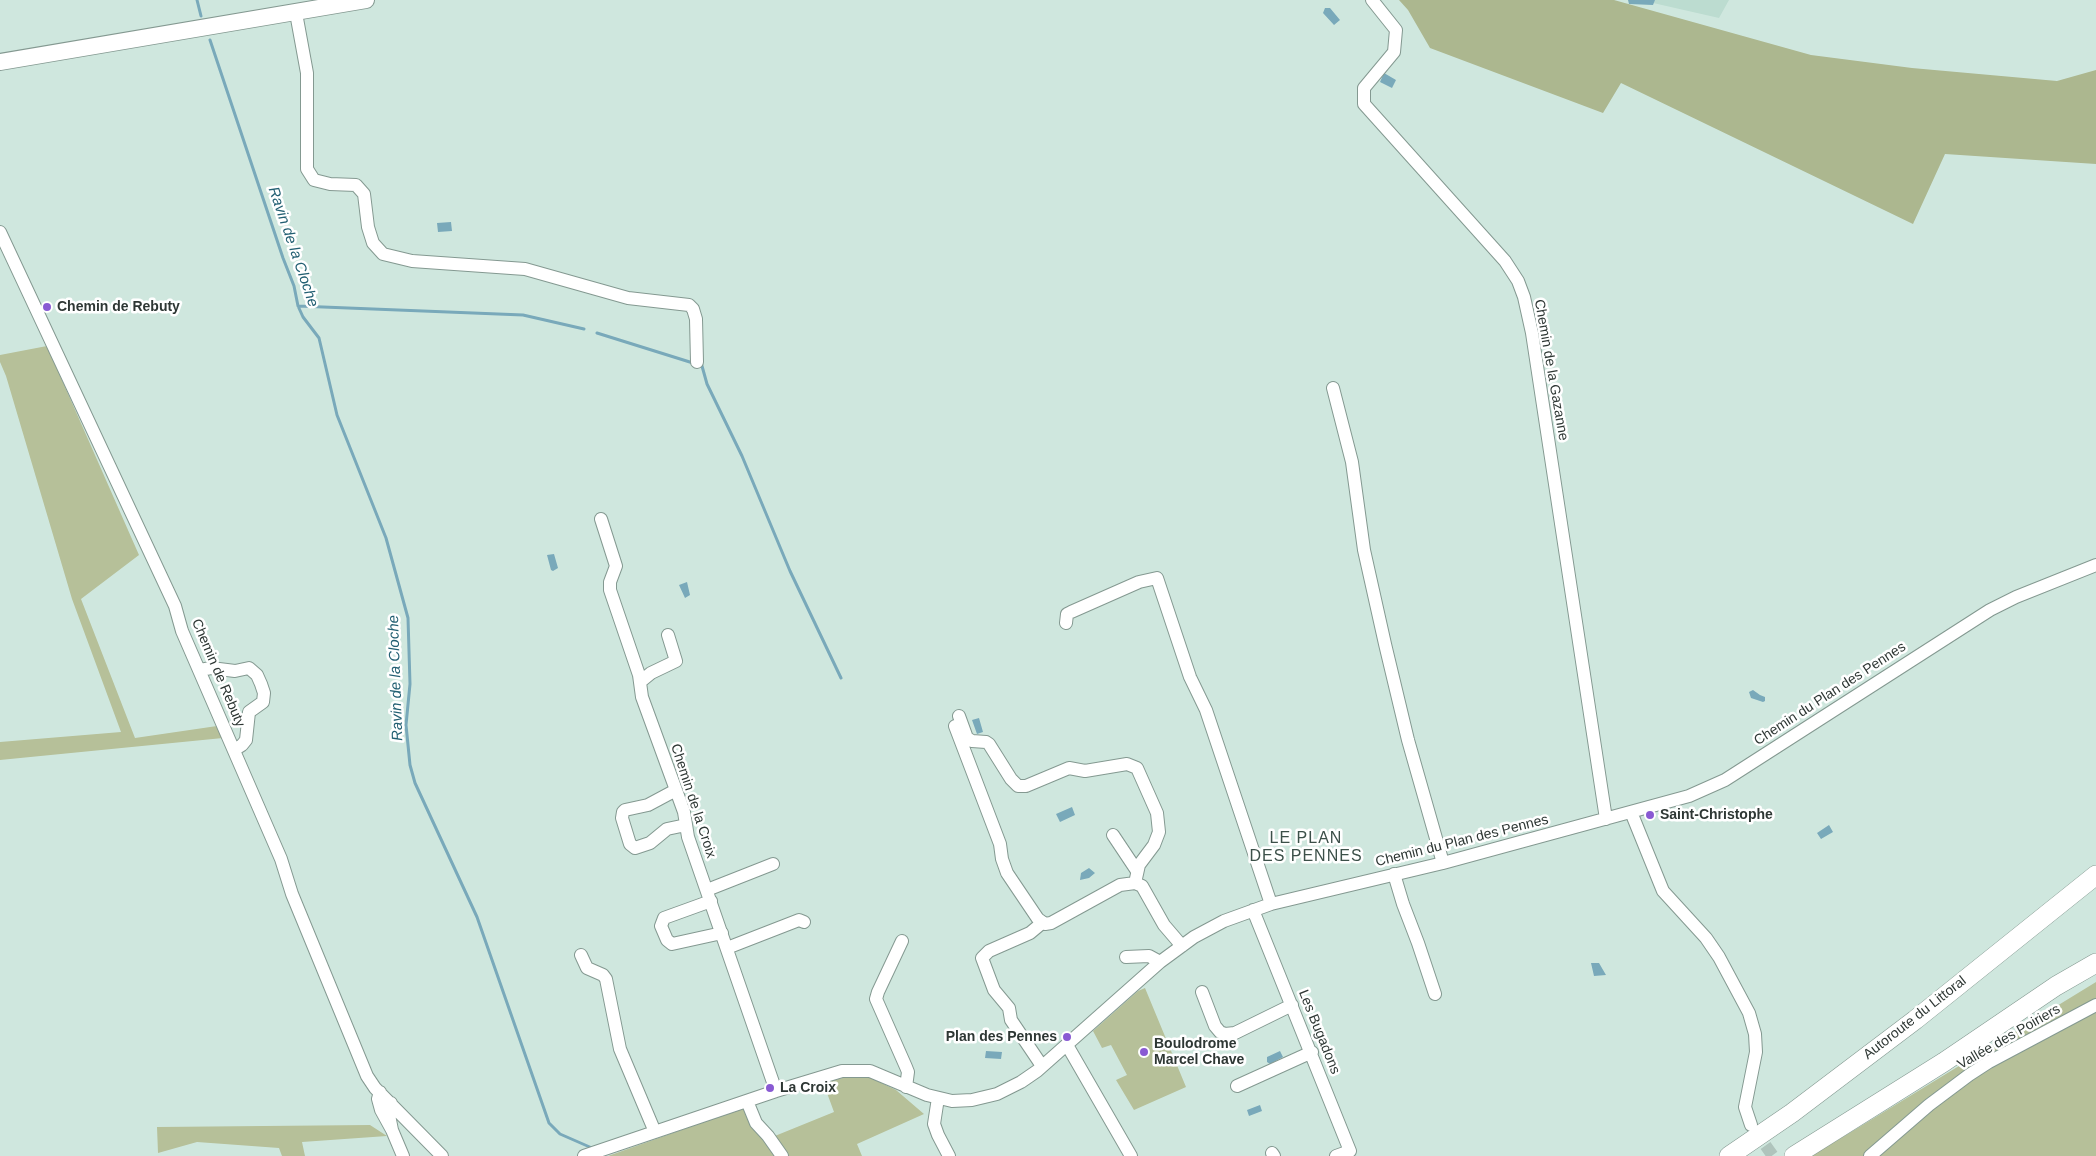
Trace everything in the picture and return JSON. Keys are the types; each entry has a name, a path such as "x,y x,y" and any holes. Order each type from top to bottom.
{"highway":[{"name":"Autoroute du Littoral","path":"1729,1156 1792,1113 1907,1026 2096,875"},
{"path":"1794,1156 1944,1062 2096,961"}],"main road":[{"path":"0,62 58,54 301,8 366,0"},
{"path":"0,69 58,54"}],"street":[{"name":"Chemin de la Gazanne","path":"1372,0 1396,30 1394,52 1364,88 1364,104 1505,261 1518,280 1524,297 1532,333 1606,819"},
{"path":"301,8 307,73 307,169 314,180 330,184 356,184 364,194 368,227 373,243 383,254 412,260 525,269 628,298 689,305 693,309 696,319 697,362"},
{"name":"Chemin de Rebuty","path":"0,232 175,606 182,631 282,859 292,894 367,1076 380,1092 378,1099 381,1110 403,1156"},
{"path":"1333,388 1352,462 1364,550 1385,644 1408,740 1443,863"},
{"name":"Chemin de la Croix","path":"601,519 616,566 610,582 610,590 640,682 642,697 676,790 688,838 776,1091"},
{"name":"Chemin du Plan des Pennes","path":"584,1156 776,1091 852,1070 879,1074 906,1087 938,1098 962,1101 988,1097 1013,1086 1042,1066 1160,962 1182,946 1224,921 1272,904 1443,863 1689,796 1725,780 1990,610 2016,597 2096,565"},
{"path":"1066,623 1067,614 1071,612 1140,582 1157,578 1190,677 1206,710 1272,904"},
{"path":"640,682 658,669 676,661 668,635"},
{"path":"200,670 211,668 235,671 249,668 257,675 261,684 264,693 263,702 249,712 246,740 242,746 234,750"},
{"path":"1042,923 1007,873 1002,859 1000,844 957,721 967,738 972,741 989,744 1011,779 1018,786 1023,787 1069,768 1085,771 1127,764 1137,768 1157,814 1159,832 1154,845 1145,856 1136,877 1051,923 1042,923 1030,933 988,951 983,956 982,962 994,990 1009,1008 1011,1020 1042,1066"},
{"path":"676,790 648,804 625,810 622,818 630,844 635,848 650,843 667,828 686,825"},
{"path":"1631,812 1663,892 1706,938 1719,957 1749,1013 1755,1034 1756,1052 1745,1107 1751,1125"},
{"path":"1114,835 1164,925 1182,946"},
{"path":"722,933 689,939 676,944 667,940 661,926 664,918 773,864"},
{"path":"1394,874 1434,994"},
{"name":"Les Bugadons","path":"1253,910 1312,1052 1351,1153 1336,1156"},
{"path":"727,948 799,920 804,922"},
{"path":"902,941 876,999 908,1072 906,1087"},
{"path":"581,955 587,968 603,975 606,979 620,1049 655,1132"},
{"path":"1126,957 1149,956 1160,962"},
{"path":"1202,992 1215,1026 1220,1032 1225,1034 1235,1033 1293,1008"},
{"name":"Vallée des Poiriers","path":"1870,1156 1929,1105 1969,1075 1989,1062 2096,1005"},
{"path":"1228,1042 1293,1008"},
{"path":"1067,1045 1131,1156"},
{"path":"1237,1086 1312,1052"},
{"path":"380,1092 442,1156"},
{"path":"938,1098 934,1124 949,1156"},
{"path":"747,1101 756,1123 782,1156"},
{"name":"Chemin de Rebuty","path":"391,1103 389,1115 392,1130"}],"shaded area":[{"path":"1640,0 1729,0 1719,18"},
{"path":"47,346 139,555 81,599 135,738 217,726 223,738 0,760 0,742 121,732 72,599 6,376 0,362 0,355"},
{"path":"2096,982 2096,1156 1811,1156 1861,1126"},
{"name":"Boulodrome Marcel Chave","path":"1145,988 1186,1087 1134,1110 1116,1080 1127,1075 1111,1045 1102,1048 1093,1031 1138,991"},
{"path":"869,1077 896,1090 924,1114 857,1144 862,1156 608,1156 746,1107 765,1140 834,1112 823,1082 843,1078"},
{"path":"370,1125 387,1136 302,1142 305,1156 282,1156 279,1148 197,1142 158,1153 157,1127"}],"green space":[{"path":"1399,0 1614,0 1811,55 1912,68 2057,81 2096,70 2096,164 1945,154 1913,224 1621,83 1603,113 1430,48 1408,10"}],"water":[{"path":"1628,0 1655,0 1653,5 1629,4"},
{"path":"1325,8 1330,8 1340,20 1334,25 1323,13"},
{"path":"1384,73 1396,80 1392,88 1380,82"},
{"path":"451,222 452,231 438,232 437,223"},
{"path":"554,554 558,568 553,571 551,570 547,555"},
{"path":"687,582 690,595 685,598 679,585"},
{"path":"1753,690 1765,697 1765,701 1751,698 1749,692"},
{"path":"979,718 983,732 977,734 972,720"},
{"path":"1072,807 1075,815 1060,822 1056,814"},
{"path":"1829,825 1833,832 1821,839 1817,833"},
{"path":"1089,868 1095,873 1089,878 1080,880 1081,873"},
{"path":"1591,963 1599,963 1606,975 1594,976"},
{"path":"986,1051 1002,1052 1001,1059 985,1058"},
{"path":"1280,1051 1283,1057 1270,1064 1267,1062 1267,1057"},
{"path":"1260,1105 1262,1111 1249,1116 1247,1110"}],"waterway":[{"name":"Ravin de la Cloche","path":"197,0 201,16"},
{"name":"Ravin de la Cloche","path":"210,40 294,286 298,306 303,317 319,338 337,415 386,538 408,618 410,684 406,725 410,765 415,783 477,917 549,1123 560,1134 592,1148"},
{"path":"298,306 523,315 584,329"},
{"path":"597,333 693,363"},
{"path":"702,366 707,384 742,456 790,571 841,678"}],"tunnel":[{"path":"1755,1131 1773,1156"}],"place":[{"name":"Chemin de Rebuty","path":"47,307"},
{"name":"Saint-Christophe","path":"1650,815"},
{"name":"Plan des Pennes","path":"1067,1037"},
{"name":"Boulodrome Marcel Chave","path":"1144,1052"},
{"name":"La Croix","path":"770,1088"}],"district":[{"name":"LE PLAN DES PENNES","path":"1306,848"}]}
